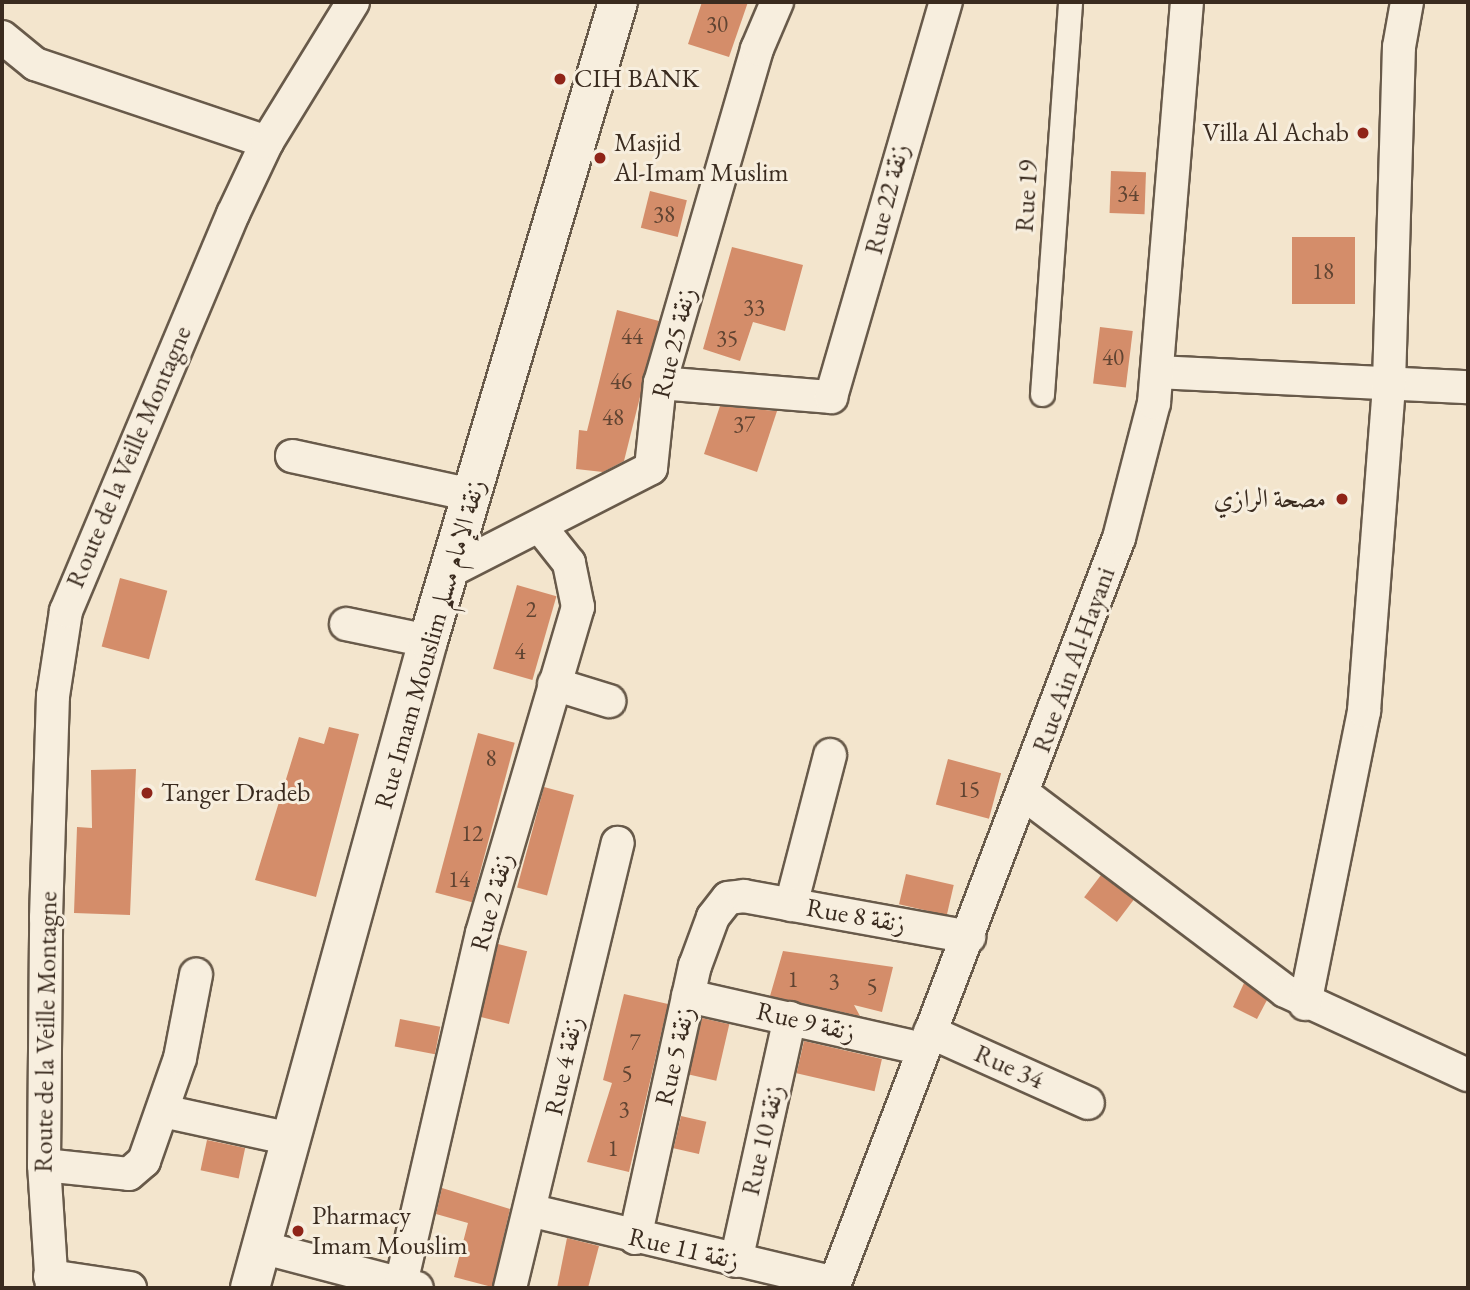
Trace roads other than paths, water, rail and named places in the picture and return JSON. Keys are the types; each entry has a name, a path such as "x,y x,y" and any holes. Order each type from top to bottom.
{"main road":[{"name":"Rue Imam Mouslim زنقة الإمام مسلم","path":"250,1288 428,641 618,2"}],"street":[{"name":"Route de la Veille Montagne","path":"51,1282 44,1165 50,742 66,611 145,414 267,142 353,2"},
{"name":"Rue 25 زنقة","path":"448,572 542,528 650,468 660,383 757,49 777,2"},
{"name":"Rue 22 زنقة","path":"660,383 831,397 946,2"},
{"name":"Rue 19","path":"1042,394 1070,2"},
{"name":"Rue Ain Al-Hayani","path":"834,1285 1024,793 1119,538 1157,372 1188,2"},
{"path":"1305,1003 1364,711 1389,383 1393,160 1407,2"},
{"path":"2,37 35,64 267,142"},
{"path":"1157,372 1468,387"},
{"path":"292,456 473,495"},
{"name":"Rue 2 زنقة","path":"406,1287 482,933 578,607 569,563 542,528"},
{"path":"346,624 428,641"},
{"path":"554,684 609,701"},
{"path":"791,905 830,755"},
{"path":"1024,793 1305,1003 1468,1075"},
{"name":"Rue 4 زنقة","path":"510,1288 533,1211 618,843"},
{"name":"Rue 8 زنقة","path":"744,896 969,937"},
{"name":"Rue 5 زنقة","path":"635,1238 688,996 713,917 728,898 744,896"},
{"path":"44,1165 129,1174 144,1161 163,1111 197,975"},
{"name":"Rue 9 زنقة","path":"688,996 790,1018 927,1041"},
{"name":"Rue 10 زنقة","path":"736,1261 790,1018"},
{"name":"Rue 34","path":"927,1041 1088,1103"},
{"path":"163,1111 291,1139"},
{"name":"Rue 11 زنقة","path":"533,1211 834,1285"},
{"path":"261,1247 406,1287"},
{"path":"51,1282 130,1288"}],"place":[{"name":"CIH BANK","path":"560,79"},
{"name":"Villa Al Achab","path":"1363,133"},
{"name":"Masjid Al-Imam Muslim","path":"600,158"},
{"name":"مصحة الرازي","path":"1342,499"},
{"name":"Tanger Dradeb","path":"147,793"},
{"name":"Pharmacy Imam Mouslim","path":"298,1231"}]}
